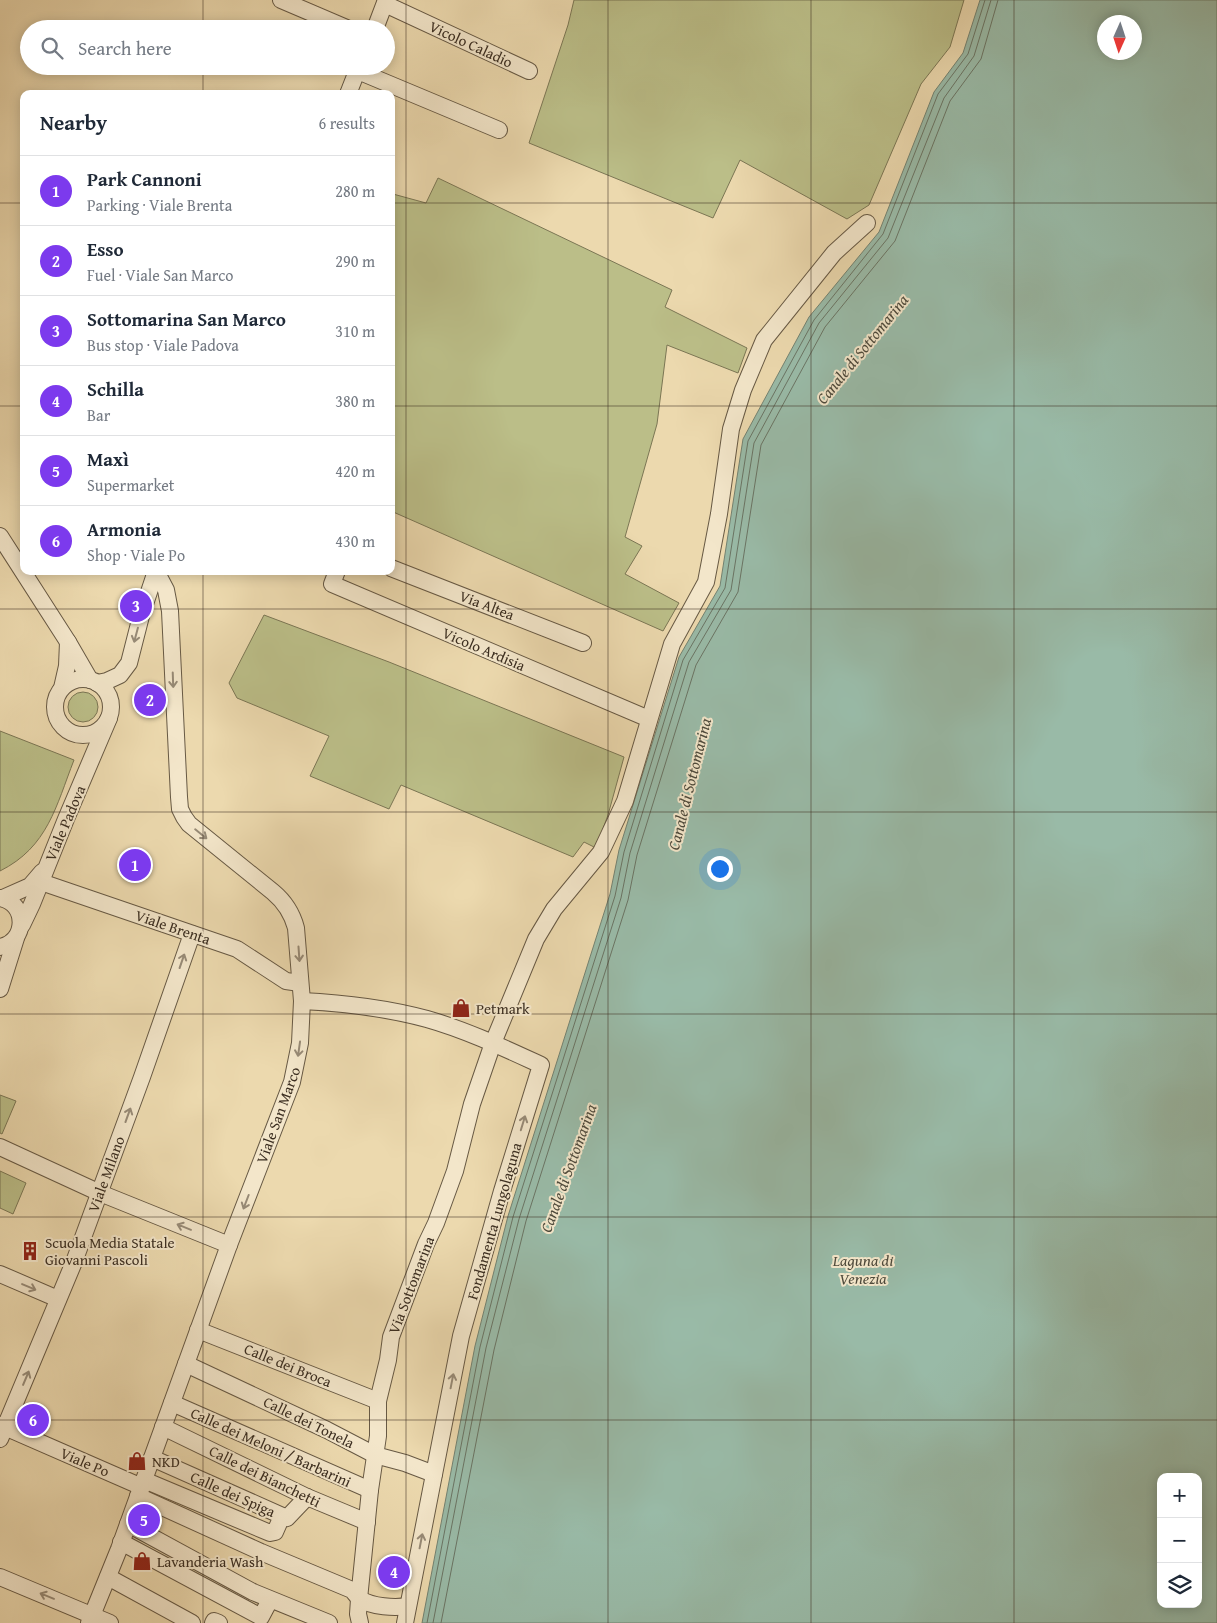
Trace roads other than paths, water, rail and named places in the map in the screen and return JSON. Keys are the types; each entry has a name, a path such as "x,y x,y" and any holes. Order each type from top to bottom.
{"street":[{"path":"281,0 327,20"},
{"path":"379,20 386,2"},
{"name":"Vicolo Caladio","path":"386,2 529,71"},
{"path":"350,90 355,75"},
{"path":"374,75 499,130"},
{"name":"Via Sottomarina","path":"360,1623 358,1614 359,1599 370,1490 378,1436 378,1401 388,1360 391,1337 455,1171 472,1104 493,1043 536,939 554,909 601,852 625,801 672,644 706,582 731,429 743,390 764,340 834,253 866,224"},
{"path":"0,536 20,567"},
{"name":"Via Altea","path":"395,570 584,643"},
{"path":"25,575 94,681 104,688 111,702 109,718 101,729 95,733 81,735 68,731 58,721 55,707 67,666 68,642"},
{"path":"62,688 74,680 107,681 120,675 129,663 141,616 155,575"},
{"name":"Viale San Marco","path":"90,1619 128,1524 229,1245 292,1082 300,1043 302,1001 296,928 289,910 273,892 194,829 180,809 170,611 166,590 158,575"},
{"name":"Vicolo Ardisia","path":"335,575 332,584 649,719"},
{"name":"Viale Padova","path":"0,989 19,931 109,718"},
{"name":"Viale Padova","path":"68,731 86,749 84,778"},
{"name":"Viale Brenta","path":"43,875 192,934 237,949 286,981 300,983"},
{"name":"Viale Padova","path":"2,898 30,886 43,875"},
{"path":"0,947 11,943 19,931 19,911 15,906 2,898"},
{"name":"Viale Milano","path":"2,1430 100,1194 192,934"},
{"name":"Fondamenta Lungolaguna","path":"302,1001 335,1002 370,1007 427,1019 493,1043 541,1065 502,1191 461,1336 405,1623"},
{"path":"0,1147 100,1194 229,1245"},
{"path":"0,1274 58,1299"},
{"name":"Calle dei Broca","path":"198,1330 378,1401"},
{"name":"Calle dei Tonela","path":"186,1364 327,1430 375,1455 405,1463 434,1474"},
{"name":"Calle dei Meloni / Barbarini","path":"172,1402 370,1490"},
{"name":"Calle dei Bianchetti","path":"163,1427 307,1497 367,1522"},
{"name":"Viale Po","path":"2,1430 141,1487"},
{"name":"Calle dei Spiga","path":"152,1458 287,1518 307,1497"},
{"path":"141,1487 270,1533 275,1532 282,1516"},
{"path":"141,1487 261,1552 352,1590 359,1599 394,1608 408,1606"},
{"path":"128,1524 253,1592 328,1623"},
{"path":"121,1542 261,1617 277,1603"},
{"path":"0,1577 90,1619 110,1623"},
{"path":"108,1577 192,1623"},
{"path":"213,1623 214,1621 219,1623"}],"water":[{"name":"Laguna di Venezia","path":"980,0 1217,0 1217,1623 422,1623 475,1346 508,1216 610,894 619,850 679,657 720,586 743,439 809,317 879,232 934,92 963,53"}],"place":[{"name":"Sottomarina San Marco","path":"136,606"},
{"name":"Esso","path":"150,700"},
{"name":"Park Cannoni","path":"135,865"},
{"name":"Petmark","path":"461,1008"},
{"name":"Scuola Media Statale Giovanni Pascoli","path":"30,1251"},
{"name":"Armonia","path":"33,1420"},
{"name":"NKD","path":"137,1461"},
{"name":"Maxì","path":"144,1520"},
{"name":"Lavanderia Wash","path":"142,1561"},
{"name":"Schilla","path":"394,1572"}],"water label":[{"name":"Canale di Sottomarina","path":"862,349"},
{"name":"Canale di Sottomarina","path":"689,784"},
{"name":"Canale di Sottomarina","path":"568,1168"}]}
